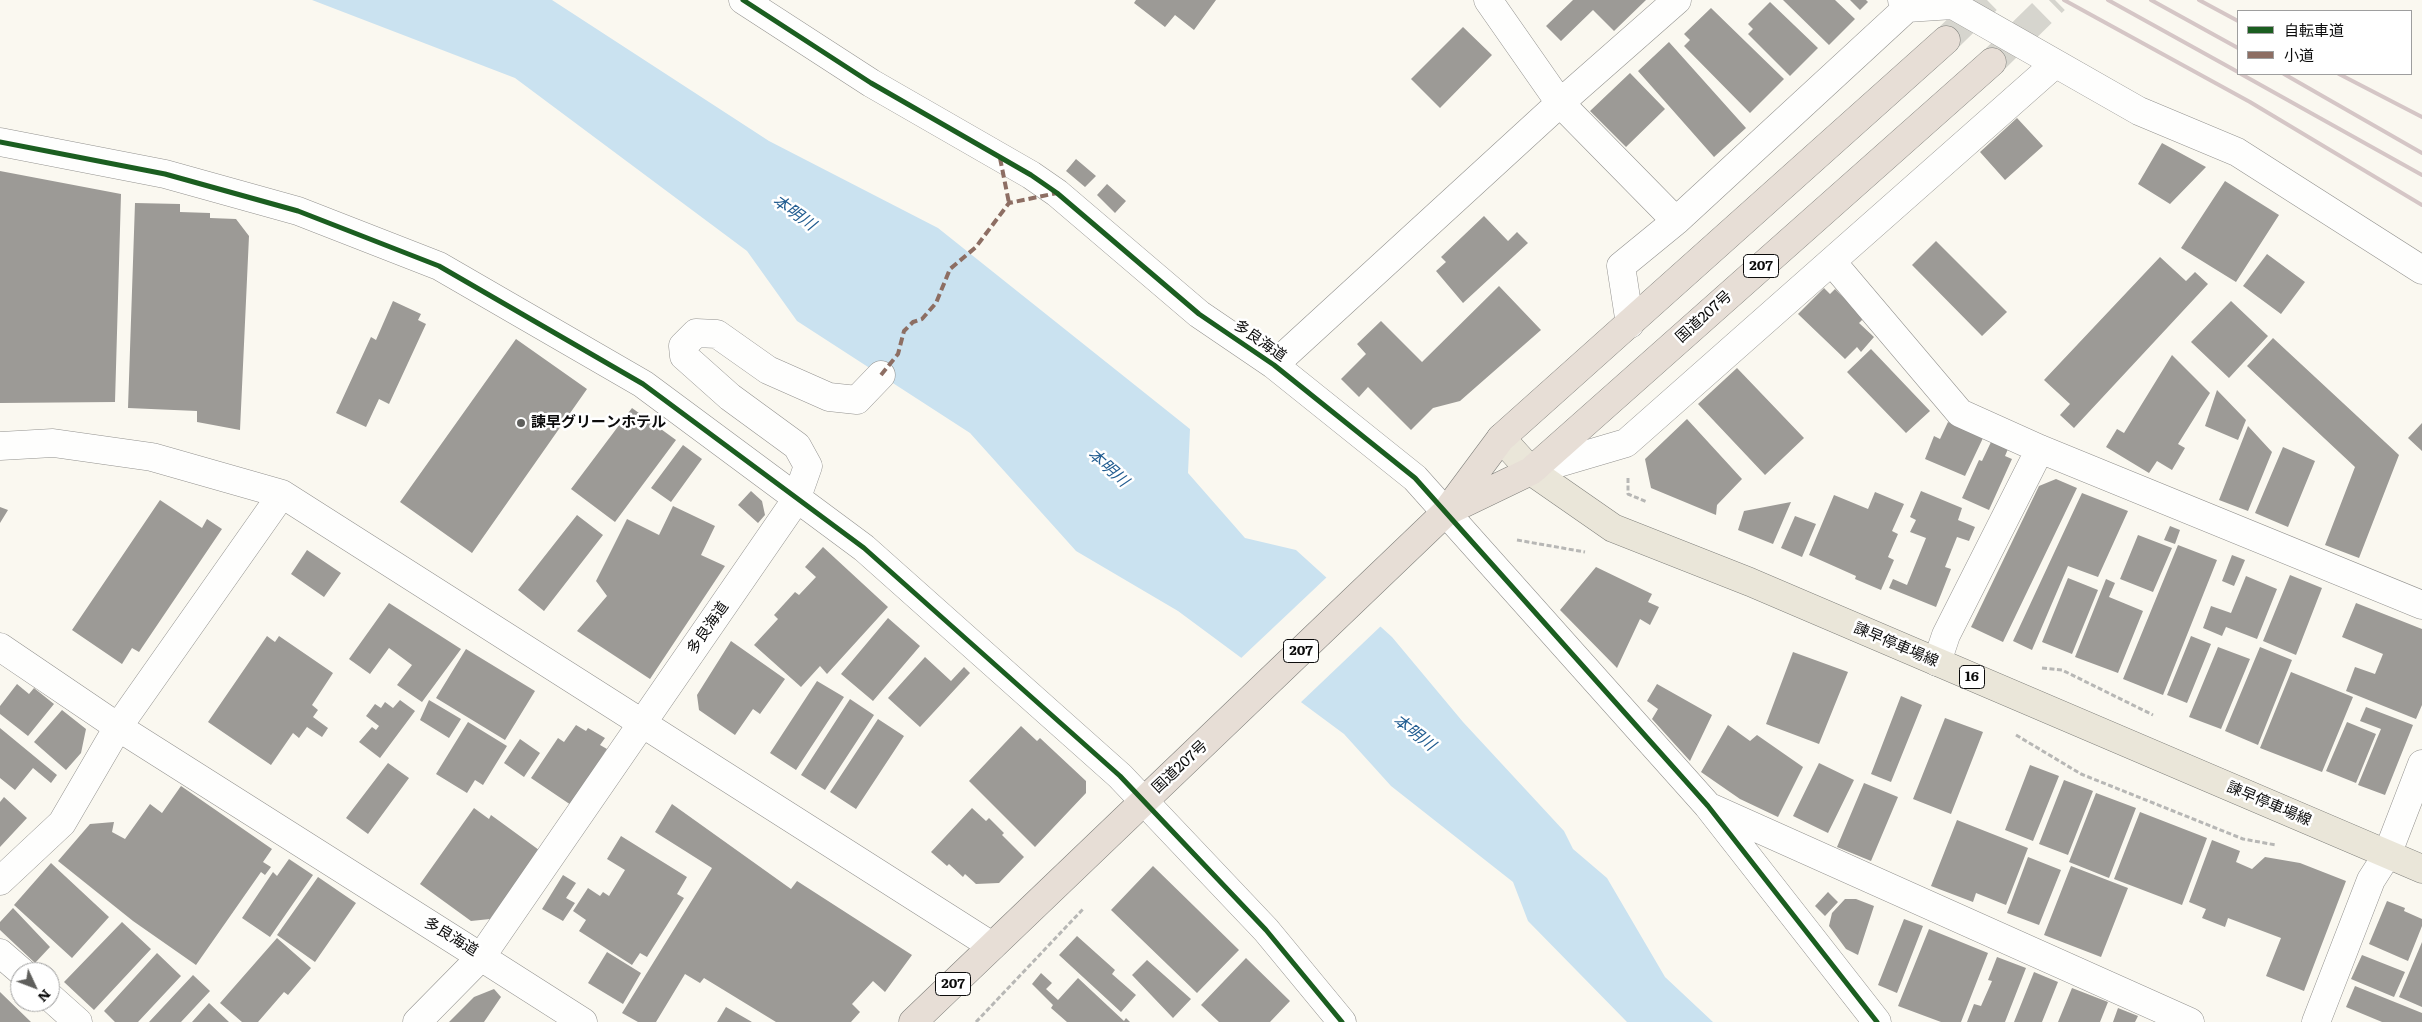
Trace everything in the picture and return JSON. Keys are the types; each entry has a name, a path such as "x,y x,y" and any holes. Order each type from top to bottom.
{"highway":[{"name":"国道207号","path":"913,1022 1166,782 1441,516 1501,438 1946,40"},
{"name":"国道207号","path":"1441,516 1530,471 1992,62"}],"main road":[{"name":"諫早停車場線","path":"1501,438 1530,471 1613,528 1750,582 2422,869"}],"street":[{"name":"多良海道","path":"743,0 871,83 1031,175 1058,193 1200,314 1274,365 1415,478 1441,516 1470,537 1627,718 1708,806 1878,1022"},
{"path":"1488,0 1560,103 1676,221"},
{"path":"1274,365 1560,103 1677,0"},
{"path":"1630,324 1621,266 1676,221 1905,4 1953,5 2139,112 2237,152 2422,270"},
{"path":"1530,471 1626,443 2054,64"},
{"path":"0,142 165,174 298,211 439,266 643,384 796,500 864,548 1120,776 1266,930 1342,1022"},
{"path":"1832,262 1960,413 2040,449 2422,605"},
{"name":"多良海道","path":"0,647 118,726 481,957 796,500 808,466 797,446 730,397 684,356 683,346 696,333 717,334 768,370 829,397 857,400 881,376"},
{"path":"0,446 53,443 152,457 282,494 642,725 992,946"},
{"path":"1937,662 1946,635 2040,449"},
{"path":"0,882 62,823 118,726 282,494"},
{"path":"2316,1022 2371,880 2387,854 2422,764"},
{"path":"1708,806 2190,1022"},
{"path":"0,952 11,962"},
{"path":"417,1022 481,957 583,1022"},
{"path":"60,1006 78,1022"}],"path":[{"path":"1470,537 1495,537 1591,554"},
{"path":"2012,732 2081,774 2243,838 2282,847"},
{"path":"976,1022 1089,904"}],"water":[{"name":"本明川","path":"312,0 552,0 769,141 938,228 1190,429 1188,473 1245,538 1296,550 1392,637 1463,722 1564,831 1573,849 1607,878 1665,977 1713,1022 1627,1022 1528,921 1513,882 1391,786 1344,734 1178,611 1076,551 970,433 797,321 747,251 515,78"}],"pier":[{"path":"1328,576 1382,625 1299,704 1239,660"}],"building":[{"path":"1136,0 1216,0 1194,30 1175,15 1165,27 1134,3"},
{"path":"1573,0 1646,0 1614,31 1593,10 1561,41 1546,26"},
{"path":"1783,0 1835,0 1855,19 1829,45"},
{"path":"1850,0 1866,0 1868,2 1860,10"},
{"path":"1770,2 1818,48 1790,76 1748,34 1753,29 1748,24"},
{"path":"1711,8 1784,79 1750,113 1684,46 1690,40 1684,34"},
{"path":"1463,27 1492,55 1440,108 1411,79"},
{"path":"1669,42 1746,128 1714,157 1638,71"},
{"path":"1630,73 1665,109 1626,147 1590,111"},
{"path":"2017,118 2043,146 2005,180 1980,152"},
{"path":"2162,143 2206,167 2170,204 2138,184"},
{"path":"1076,159 1096,176 1085,187 1066,171"},
{"path":"0,171 121,194 115,402 0,403"},
{"path":"2225,181 2279,215 2236,282 2181,248"},
{"path":"1107,184 1126,201 1115,213 1097,195"},
{"path":"135,203 180,204 180,212 210,213 210,218 236,219 249,236 240,430 197,422 197,411 128,408"},
{"path":"1484,216 1508,241 1517,232 1528,243 1463,303 1436,271 1446,262 1441,257"},
{"path":"1936,241 2007,312 1982,336 1912,265"},
{"path":"2267,254 2305,282 2281,314 2243,286"},
{"path":"2160,257 2186,281 2195,272 2208,284 2074,428 2060,415 2070,404 2044,380"},
{"path":"1499,286 1541,330 1460,401 1433,408 1411,430 1368,387 1359,397 1341,379 1366,354 1357,344 1381,321 1422,362"},
{"path":"1824,288 1830,294 1835,289 1864,318 1859,323 1874,337 1861,352 1857,347 1845,359 1798,314"},
{"path":"393,301 421,314 418,320 426,324 389,404 379,399 366,427 336,413 371,337 376,340"},
{"path":"2231,301 2268,336 2229,378 2191,342"},
{"path":"2273,338 2399,455 2359,558 2325,545 2355,467 2247,366"},
{"path":"516,339 587,389 472,553 400,502"},
{"path":"1871,349 1930,411 1906,433 1847,372"},
{"path":"2172,355 2210,393 2178,444 2185,448 2172,470 2157,461 2149,473 2106,447 2117,429 2124,433"},
{"path":"1737,368 1804,438 1765,475 1698,404"},
{"path":"2217,390 2246,420 2238,440 2205,426"},
{"path":"632,408 676,440 615,522 571,489"},
{"path":"1687,419 1742,479 1717,505 1716,515 1651,488 1645,459"},
{"path":"1948,422 1983,438 1965,476 1925,459 1934,436 1940,439"},
{"path":"2422,423 2422,451 2408,438"},
{"path":"2248,426 2272,452 2248,511 2219,500"},
{"path":"1991,442 2008,449 2005,456 2012,459 1989,510 1962,498 1979,460 1982,461"},
{"path":"683,445 702,459 671,502 651,488"},
{"path":"2283,447 2315,461 2288,527 2255,513"},
{"path":"2056,479 2077,488 2003,642 1971,627 2039,486"},
{"path":"751,491 762,501 765,515 758,523 738,505"},
{"path":"1921,491 1962,508 1958,520 1975,527 1969,541 1957,537 1945,567 1951,569 1936,607 1889,588 1893,579 1907,585 1926,538 1910,532 1916,520 1910,517"},
{"path":"1875,492 1904,504 1892,531 1898,534 1888,557 1894,560 1881,590 1855,579 1856,576 1809,555 1834,495 1868,509"},
{"path":"2082,493 2128,511 2098,577 2068,566 2032,650 2013,641"},
{"path":"160,500 202,528 207,519 222,529 139,652 132,648 122,664 72,630"},
{"path":"1791,502 1773,544 1738,530 1744,511"},
{"path":"673,506 715,526 701,555 725,566 650,679 577,631 607,596 596,581 627,519 659,535"},
{"path":"0,507 8,510 0,523"},
{"path":"577,515 603,535 544,611 518,590"},
{"path":"1795,516 1816,524 1802,557 1781,548"},
{"path":"2170,526 2180,530 2175,544 2164,540"},
{"path":"2138,535 2172,548 2153,592 2120,579"},
{"path":"2178,545 2217,560 2163,695 2123,679"},
{"path":"823,547 888,607 827,674 820,666 801,687 754,645 778,619 774,615 795,592 799,595 816,577 805,567"},
{"path":"307,550 341,573 324,597 291,574"},
{"path":"2232,555 2245,560 2234,586 2222,581"},
{"path":"1596,567 1652,594 1648,602 1659,607 1650,625 1640,619 1617,668 1560,610"},
{"path":"2290,575 2322,588 2296,655 2263,641"},
{"path":"2246,576 2277,589 2257,639 2226,627 2222,636 2203,628 2211,606 2231,613"},
{"path":"2068,578 2098,590 2072,654 2042,642"},
{"path":"2106,579 2115,583 2109,597 2143,611 2118,673 2075,657"},
{"path":"389,603 461,649 422,702 397,685 412,665 389,648 370,674 349,659"},
{"path":"2356,603 2422,629 2422,705 2416,719 2346,691 2355,667 2375,674 2383,654 2342,637"},
{"path":"888,618 920,646 873,701 841,674"},
{"path":"267,636 275,642 279,636 333,673 312,705 318,710 313,717 328,728 322,737 307,727 299,738 293,733 271,765 208,722"},
{"path":"2191,636 2211,644 2187,703 2167,695"},
{"path":"731,641 785,679 760,714 753,709 735,735 699,710 697,695"},
{"path":"2218,647 2250,659 2221,729 2189,717"},
{"path":"2260,647 2292,660 2258,745 2225,731"},
{"path":"466,649 535,691 505,740 436,698"},
{"path":"1793,652 1848,672 1819,744 1766,724"},
{"path":"925,657 951,681 964,667 970,673 920,727 888,698"},
{"path":"2291,672 2353,697 2322,772 2260,748"},
{"path":"817,681 844,697 796,770 770,753"},
{"path":"17,684 29,694 34,688 54,704 28,736 0,714 0,706"},
{"path":"1657,684 1712,715 1690,761 1652,719 1658,709 1647,701"},
{"path":"1901,696 1922,705 1891,782 1871,774"},
{"path":"850,699 874,715 825,790 801,775"},
{"path":"400,700 415,711 380,758 359,742 372,727 376,730 379,726 366,716 375,704 381,708 385,702 393,708"},
{"path":"429,700 461,719 449,738 420,720"},
{"path":"2366,707 2413,725 2385,795 2358,785 2381,729 2360,721"},
{"path":"62,710 86,729 81,753 66,770 34,742"},
{"path":"1945,718 1983,732 1951,814 1913,799"},
{"path":"878,719 904,736 856,809 830,792"},
{"path":"468,722 507,746 483,785 475,780 467,793 436,774"},
{"path":"2347,722 2376,734 2356,783 2326,771"},
{"path":"576,725 586,731 588,728 605,738 600,745 607,749 571,805 531,778 558,738 564,742"},
{"path":"1728,725 1750,741 1757,735 1803,767 1778,817 1740,799 1701,772"},
{"path":"1021,726 1037,741 1040,738 1086,781 1086,793 1035,847 969,781"},
{"path":"0,728 57,775 51,783 33,768 15,790 0,778"},
{"path":"520,739 540,753 524,777 504,763"},
{"path":"388,763 409,778 368,834 346,818"},
{"path":"1819,763 1854,780 1828,833 1793,816"},
{"path":"2030,765 2059,776 2033,841 2005,830"},
{"path":"2064,780 2093,791 2068,855 2039,844"},
{"path":"1864,783 1898,797 1871,861 1837,847"},
{"path":"181,786 272,849 263,862 271,867 265,875 261,872 196,965 133,921 58,861 90,824 114,822 112,832 125,839 150,804 162,813"},
{"path":"2096,793 2136,808 2109,878 2069,862"},
{"path":"4,797 27,818 0,847 0,802"},
{"path":"672,804 791,889 797,881 912,955 885,992 873,981 852,1004 860,1012 851,1022 776,1022 704,978 700,983 685,974 656,1022 638,1022 622,1013 712,868 655,832"},
{"path":"474,808 489,819 491,815 539,850 490,919 471,921 420,884"},
{"path":"972,808 986,821 989,818 1004,833 1002,835 1024,857 999,883 976,884 965,874 963,877 949,864 947,866 931,852"},
{"path":"2140,812 2207,838 2182,905 2114,879"},
{"path":"1957,820 2028,848 2006,905 1976,893 1973,902 1931,886"},
{"path":"621,836 687,877 677,894 684,898 647,957 640,953 632,965 579,931 586,920 573,911 588,888 600,896 603,892 609,896 625,870 607,859"},
{"path":"2212,840 2240,851 2236,862 2252,869 2265,857 2300,863 2346,881 2304,991 2266,976 2281,938 2228,918 2225,927 2202,918 2206,909 2189,902"},
{"path":"2028,857 2061,870 2039,925 2007,913"},
{"path":"289,859 313,875 270,937 242,918 273,872 277,876"},
{"path":"51,863 109,917 72,958 14,905"},
{"path":"1153,866 1239,950 1197,993 1111,910"},
{"path":"2071,866 2128,888 2101,957 2044,935"},
{"path":"563,875 576,883 566,898 575,903 563,921 542,909"},
{"path":"318,877 356,903 315,962 277,935"},
{"path":"1828,892 1838,902 1825,916 1815,906"},
{"path":"1845,899 1856,899 1874,906 1858,955 1846,949 1829,926 1832,913"},
{"path":"2387,901 2405,908 2404,911 2422,919 2422,926 2408,961 2369,944"},
{"path":"13,908 50,947 34,962 0,930 0,922"},
{"path":"1904,919 1923,926 1897,993 1878,985"},
{"path":"122,922 151,949 94,1010 64,982"},
{"path":"1929,929 1988,953 1961,1022 1941,1022 1898,1006"},
{"path":"1077,936 1115,970 1112,974 1136,995 1121,1012 1059,955"},
{"path":"277,938 311,968 288,995 284,992 258,1022 242,1022 220,1003"},
{"path":"2422,942 2422,1007 2399,997"},
{"path":"607,952 641,973 623,1004 588,983"},
{"path":"157,953 181,976 138,1022 115,1022 104,1011"},
{"path":"2362,955 2405,972 2394,997 2351,979"},
{"path":"1997,957 2026,968 2005,1022 1967,1022 1974,1004 1981,1006 1992,981 1988,980"},
{"path":"1246,958 1290,1001 1270,1022 1219,1022 1201,1005"},
{"path":"1147,960 1191,999 1173,1018 1132,975"},
{"path":"2034,972 2058,982 2042,1022 2014,1022"},
{"path":"1041,973 1052,983 1046,989 1058,1000 1078,978 1124,1021 1126,1018 1130,1022 1067,1022 1051,1008 1053,1005 1032,984"},
{"path":"193,975 210,991 181,1022 149,1022"},
{"path":"2355,986 2422,1013 2422,1022 2382,1022 2346,1007"},
{"path":"2072,988 2108,1002 2100,1022 2058,1022"},
{"path":"494,989 501,997 484,1022 449,1022 474,997"},
{"path":"0,992 10,1002 10,1012 21,1012 31,1022 0,1022"},
{"path":"209,1003 229,1022 192,1022"},
{"path":"726,1007 752,1022 717,1022"},
{"path":"2118,1008 2138,1016 2135,1022 2113,1022"}],"tunnel":[{"path":"1946,40 1987,0"},
{"path":"1992,62 2055,0"}],"railway":[{"path":"2064,0 2250,102 2422,205"},
{"path":"2108,0 2237,71"},
{"path":"2151,0 2237,47"},
{"path":"2199,0 2237,20"},
{"path":"2243,75 2422,175"},
{"path":"2286,75 2422,153"},
{"path":"2341,75 2422,117"}],"marked path":[{"path":"1000,158 1009,203"},
{"path":"881,375 898,354 904,331 913,322 922,319 936,303 950,269 976,247 1009,203 1057,193"}],"cycle path":[{"path":"743,0 871,83 1031,175 1057,193 1199,314 1274,365 1415,478 1708,806 1877,1022"},
{"path":"0,142 165,174 298,211 439,266 643,384 864,548 1120,776 1266,930 1342,1022"}],"place":[{"name":"諫早グリーンホテル","path":"521,423"}]}
